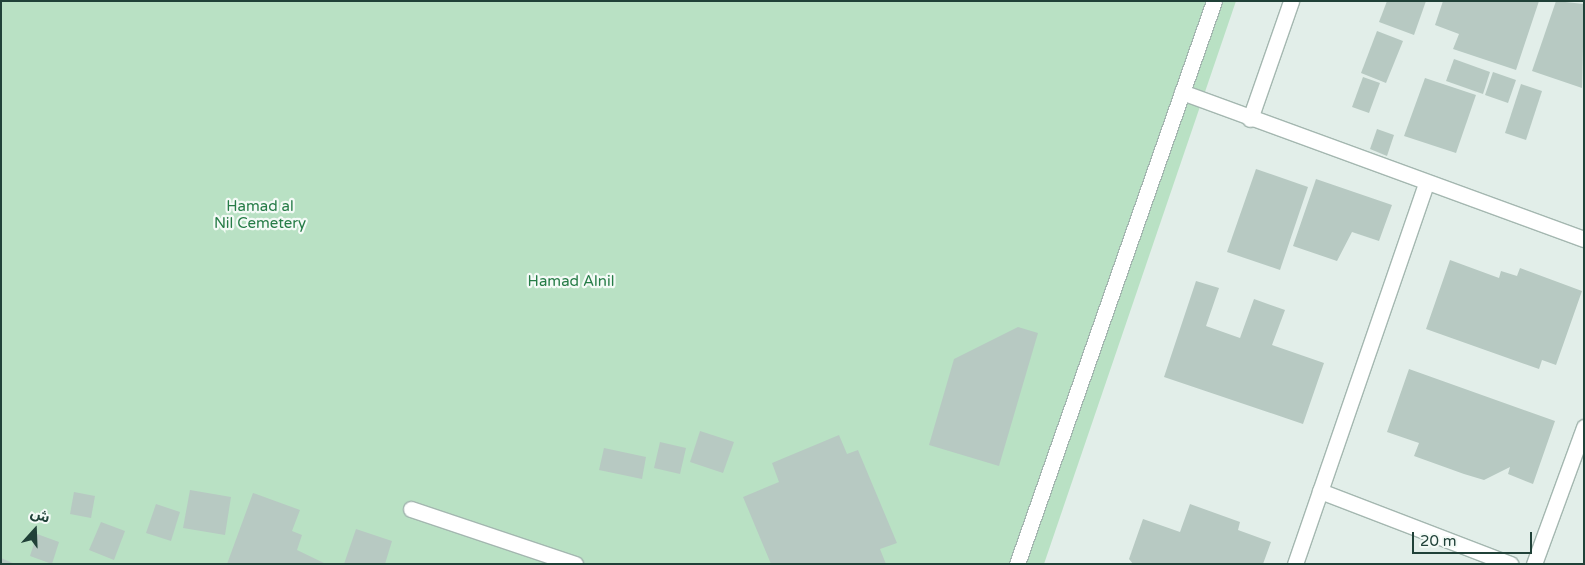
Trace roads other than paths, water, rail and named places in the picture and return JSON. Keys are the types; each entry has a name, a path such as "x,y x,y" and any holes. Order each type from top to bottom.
{"street":[{"path":"1016,564 1214,1"},
{"path":"1250,119 1291,1"},
{"path":"1182,92 1426,184 1584,239"},
{"path":"1294,564 1426,184"},
{"path":"1534,564 1584,427"},
{"path":"1320,491 1510,564"},
{"path":"411,509 575,564"}],"park label":[{"name":"Hamad al Nil Cemetery","path":"260,214"},
{"name":"Hamad Alnil","path":"571,282"}]}
